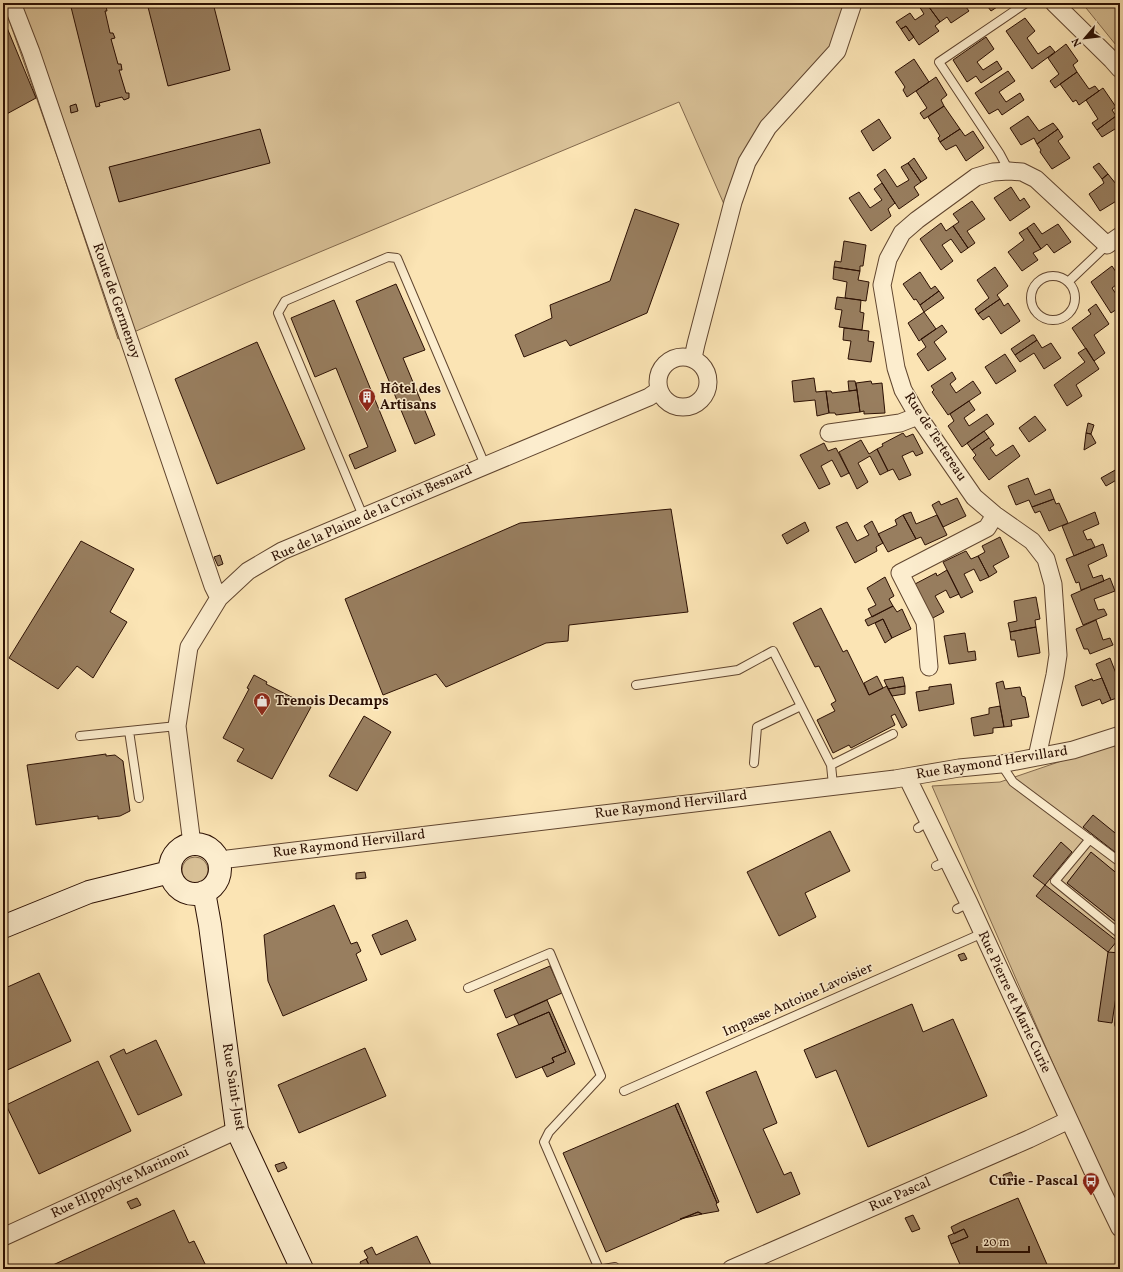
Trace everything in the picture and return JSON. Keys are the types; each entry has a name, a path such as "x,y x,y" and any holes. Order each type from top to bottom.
{"street":[{"name":"Route de Germenoy","path":"12,3 31,52 213,586 219,598"},
{"path":"693,358 733,202 747,162 768,127 837,50 853,3"},
{"path":"1054,3 1112,60 1120,70"},
{"name":"Rue de Tertereau","path":"1037,757 1058,655 1053,584 1046,559 1032,541 995,515 974,497 918,416 903,390 896,368 882,285 888,259 902,233 917,220 976,177 993,172 1022,172 1036,179 1116,241"},
{"path":"684,356 693,358 701,363 709,380 708,389 704,397 689,407 679,407 671,404 664,398 659,390 658,380 660,371 666,363 674,358 684,356"},
{"name":"Rue de la Plaine de la Croix Besnard","path":"192,844 191,825 177,726 189,647 219,598 248,571 282,551 649,397 659,390"},
{"path":"829,433 900,424 918,416"},
{"path":"929,667 925,622 900,573 988,528 995,515"},
{"name":"Rue Raymond Hervillard","path":"219,861 907,776 959,768 1001,764 1073,750 1120,735"},
{"name":"Rue Pierre et Marie Curie","path":"907,776 923,824 963,906 982,933 1120,1228"},
{"path":"192,844 202,844 215,853 219,861 219,876 216,883 204,892 196,894 189,893 176,886 172,880 170,864 173,856 181,848 192,844"},
{"path":"3,927 89,892 170,872"},
{"name":"Rue Saint-Just","path":"204,892 210,925 238,1130 302,1269"},
{"name":"Rue Pascal","path":"735,1268 1069,1120"},
{"name":"Rue HIppolyte Marinoni","path":"3,1236 238,1130"}],"lane":[{"path":"1009,171 1000,154 939,62 1026,3"},
{"path":"1068,282 1116,241"},
{"path":"363,516 278,313 285,301 388,257 397,258 485,465"},
{"path":"1053,277 1060,278 1068,282 1074,295 1074,302 1066,315 1060,319 1052,320 1045,319 1039,315 1031,302 1031,295 1039,282 1045,278 1053,277"},
{"path":"636,685 738,670 773,651 831,764 833,785"},
{"path":"754,763 758,728 801,706"},
{"path":"80,736 177,726"},
{"path":"129,731 139,798"},
{"path":"831,764 893,734"},
{"path":"1001,764 1013,782 1120,862"},
{"path":"1090,839 1055,881 1120,934"},
{"name":"Impasse Antoine Lavoisier","path":"624,1091 982,933"},
{"path":"468,988 550,953 601,1076 549,1132 544,1142 598,1269"},
{"path":"1119,1024 1120,1014"},
{"path":"604,1269 615,1267 615,1269"}],"shaded area":[{"path":"3,3 844,3 832,51 754,133 727,211 679,102 248,282 118,339 59,162"},
{"path":"1082,3 1120,3 1120,50"},
{"path":"1120,741 1120,876 1091,853 1067,883 1120,925 1120,1208 1098,1167 932,786 1000,782"},
{"path":"195,857 204,861 208,870 204,879 195,883 186,879 182,870 186,861"}],"building":[{"path":"70,3 103,3 103,7 106,6 107,11 105,11 110,33 113,33 115,38 111,39 118,64 121,64 122,70 119,70 126,93 129,93 129,98 124,100 122,97 99,103 100,106 96,107"},
{"path":"164,3 213,3 230,70 168,86 148,7"},
{"path":"926,3 940,22 935,26 939,31 919,45 906,26 901,29 896,22 910,13 915,20 924,14 919,6"},
{"path":"926,3 963,3 969,11 951,23 947,17 940,22"},
{"path":"985,3 995,3 997,7 991,11"},
{"path":"3,18 36,98 3,116"},
{"path":"1025,18 1035,31 1027,38 1038,54 1050,46 1055,52 1032,69 1006,31"},
{"path":"906,26 914,37 909,41 901,29"},
{"path":"986,37 994,49 977,62 983,70 997,61 1002,69 981,83 976,76 967,82 953,60"},
{"path":"1066,44 1078,61 1073,65 1077,72 1055,88 1050,81 1059,74 1048,58"},
{"path":"914,59 929,82 907,97 903,90 905,87 895,72"},
{"path":"1008,71 1015,81 999,92 1006,102 1020,93 1024,100 1002,115 998,109 989,114 975,93"},
{"path":"1077,72 1089,89 1095,86 1099,91 1079,105 1076,100 1073,102 1060,84"},
{"path":"936,77 947,95 941,100 944,106 924,119 920,113 927,108 916,91"},
{"path":"1103,88 1116,107 1112,110 1116,116 1097,130 1092,123 1098,119 1086,100"},
{"path":"76,104 78,111 71,113 70,106"},
{"path":"944,106 960,129 940,142 938,138 940,136 928,117"},
{"path":"1028,116 1039,131 1053,123 1058,129 1037,144 1034,138 1021,145 1010,128"},
{"path":"1116,116 1118,120 1120,119 1120,137 1115,129 1102,137 1097,130"},
{"path":"879,119 891,138 873,151 861,131"},
{"path":"260,129 270,163 119,202 109,167"},
{"path":"960,129 965,136 973,131 984,148 966,161 956,145 946,150 940,142"},
{"path":"1058,129 1063,137 1058,141 1070,158 1052,169 1040,152 1041,150 1037,144"},
{"path":"914,158 927,178 921,182 908,163"},
{"path":"908,163 921,182 914,187 919,195 899,209 877,175 885,169 897,187 909,180 901,167"},
{"path":"1099,163 1108,174 1102,179 1093,167"},
{"path":"1108,174 1120,189 1120,204 1118,200 1100,211 1089,194 1104,183 1102,179"},
{"path":"882,183 895,203 888,209 891,216 871,231 849,198 859,192 870,208 882,200 874,189"},
{"path":"1011,187 1020,201 1024,198 1030,207 1010,221 994,198"},
{"path":"972,201 985,219 967,231 975,243 968,248 953,226 959,222 953,214"},
{"path":"635,209 679,224 647,313 570,346 566,340 524,357 515,335 552,318 550,305 610,281"},
{"path":"941,223 946,231 953,226 968,248 961,253 951,239 942,245 953,261 941,270 920,239"},
{"path":"1034,223 1042,234 1058,224 1071,242 1054,253 1047,244 1041,249 1027,228"},
{"path":"1027,228 1041,249 1033,253 1038,260 1022,271 1008,252 1024,240 1019,233"},
{"path":"844,241 866,245 863,266 860,266 860,271 834,267 835,261 841,262"},
{"path":"1112,266 1120,278 1120,282 1112,288 1120,300 1120,307 1111,313 1091,282"},
{"path":"834,267 860,271 858,280 869,282 866,301 845,298 847,282 833,279"},
{"path":"995,267 1008,286 997,295 1000,299 978,314 975,309 989,298 977,280"},
{"path":"920,272 931,289 935,286 939,291 920,305 916,299 914,300 903,284"},
{"name":"Hôtel des Artisans","path":"396,284 425,350 403,358 435,435 415,444 356,301"},
{"path":"939,291 944,298 924,312 920,305"},
{"path":"837,297 861,300 860,312 864,313 862,330 839,327 842,310 835,309"},
{"path":"1000,299 1004,306 1008,303 1020,321 1001,334 989,316 983,320 978,314"},
{"name":"Hôtel des Artisans","path":"334,300 396,451 355,469 349,455 368,447 336,368 315,377 291,318"},
{"path":"1096,304 1109,324 1094,335 1105,353 1094,361 1072,328 1091,314 1088,310"},
{"path":"924,312 936,329 919,341 908,323"},
{"path":"942,325 947,332 934,342 946,359 928,371 917,354 926,347 921,339"},
{"path":"844,328 869,331 868,341 874,342 871,362 848,359 851,341 843,340"},
{"path":"1034,335 1037,340 1015,355 1011,349"},
{"path":"1037,340 1042,348 1051,343 1061,358 1044,369 1034,353 1020,362 1015,355"},
{"path":"257,342 305,449 217,484 175,379"},
{"path":"1086,348 1099,369 1076,385 1082,396 1067,406 1054,385 1085,362 1078,353"},
{"path":"1005,354 1016,371 996,384 985,367"},
{"path":"952,372 956,379 950,384 956,393 973,381 981,393 948,415 932,392 934,390 931,386"},
{"path":"814,378 816,392 826,391 829,413 817,416 815,400 794,402 792,381"},
{"path":"848,381 855,381 857,390 849,391"},
{"path":"871,381 872,384 882,383 885,413 864,414 864,411 860,412 856,383"},
{"path":"857,390 860,412 836,415 835,413 829,413 826,391 831,391 832,393"},
{"path":"969,401 975,410 964,418 969,426 987,414 994,424 962,447 948,426 954,421 950,414"},
{"path":"1035,416 1046,430 1029,442 1019,428"},
{"path":"1088,423 1094,425 1091,434 1086,433"},
{"path":"984,431 989,438 972,450 967,443"},
{"path":"903,433 906,437 913,434 923,453 916,456 913,451 902,456 911,475 899,480 893,469 888,471 877,449 883,446 882,444"},
{"path":"1086,433 1091,434 1096,443 1084,450"},
{"path":"989,438 994,445 990,448 996,456 1013,445 1020,456 989,480 973,458 976,455 972,450"},
{"path":"861,440 869,454 877,449 888,471 880,475 870,456 858,463 868,482 857,489 839,452"},
{"path":"824,443 828,451 836,448 849,473 841,477 832,460 821,466 830,484 819,489 800,455"},
{"path":"1117,469 1120,474 1120,478 1106,486 1101,478"},
{"path":"1028,478 1035,495 1050,489 1054,499 1032,507 1029,500 1016,505 1008,486"},
{"path":"957,498 966,516 943,527 932,505 939,501 941,505"},
{"path":"1054,499 1056,504 1059,503 1068,523 1049,531 1040,511 1035,513 1032,507"},
{"path":"671,509 688,612 569,625 568,641 546,643 446,687 436,674 383,695 345,599 520,523"},
{"path":"911,512 916,524 937,515 947,535 925,545 921,537 916,539 903,515"},
{"path":"1095,512 1099,524 1083,531 1087,540 1091,539 1095,547 1074,556 1062,526"},
{"path":"903,515 916,539 888,552 878,534 897,525 895,520"},
{"path":"872,521 883,543 876,547 877,551 855,563 836,527 847,522 857,541 869,535 864,526"},
{"path":"805,522 809,531 787,544 782,535"},
{"path":"1000,537 1009,557 993,566 997,572 989,577 978,556 985,552 982,546"},
{"path":"81,541 134,569 110,612 127,622 93,678 77,666 58,689 9,658"},
{"path":"1103,544 1107,556 1088,565 1093,578 1102,575 1104,581 1081,590 1079,582 1076,583 1066,559"},
{"path":"966,551 971,559 978,556 989,577 980,581 974,569 964,574 973,592 961,598 943,562"},
{"path":"220,555 223,564 218,566 214,557"},
{"path":"947,570 959,594 950,598 946,590 935,596 944,612 931,619 915,584 936,573 937,576"},
{"path":"885,577 894,596 889,599 893,606 872,617 868,609 876,605 867,588"},
{"path":"1110,578 1115,591 1094,599 1098,610 1104,609 1107,615 1083,625 1071,595"},
{"path":"1036,597 1040,619 1035,620 1036,627 1010,632 1008,623 1017,621 1014,601"},
{"path":"893,606 897,612 902,609 911,629 892,638 883,619 868,626 865,620"},
{"path":"821,608 843,652 847,650 869,695 887,686 907,725 902,728 895,714 891,716 895,725 851,748 849,745 833,753 817,720 835,711 831,704 836,701 819,666 815,667 793,623"},
{"path":"883,619 892,638 885,643 875,623"},
{"path":"1096,620 1103,640 1110,638 1113,645 1090,654 1088,649 1084,649 1076,629"},
{"path":"1036,627 1040,653 1018,657 1015,640 1011,640 1010,632"},
{"path":"965,633 968,652 975,651 976,660 949,664 944,636"},
{"path":"1110,658 1117,676 1120,675 1120,697 1111,700 1096,664"},
{"path":"254,675 267,682 266,684 311,707 272,779 237,761 244,749 223,738 249,689 247,688"},
{"path":"877,676 883,688 869,695 864,683"},
{"path":"903,677 905,686 888,689 884,680"},
{"path":"1102,678 1111,700 1102,704 1100,699 1082,706 1075,686 1092,679 1093,681"},
{"path":"1003,681 1005,689 1020,687 1022,696 1025,697 1029,717 1011,720 1012,726 1004,727 996,683"},
{"path":"951,684 954,704 919,711 916,692 929,690 929,687"},
{"path":"905,686 905,694 892,696 888,689"},
{"path":"1000,706 1004,727 993,728 993,733 974,736 971,718 989,714 989,708"},
{"path":"364,716 391,732 357,791 329,776"},
{"path":"106,754 106,756 115,755 123,761 130,811 120,816 98,819 98,816 36,825 27,765"},
{"path":"1093,815 1120,837 1120,856 1083,827"},
{"path":"830,831 850,871 805,893 816,917 779,936 747,872"},
{"path":"1061,842 1072,852 1045,885 1033,876"},
{"path":"1091,852 1120,876 1120,925 1067,883"},
{"path":"365,872 366,878 356,879 356,873"},
{"path":"1045,885 1117,941 1108,952 1036,896"},
{"path":"334,905 351,944 357,942 361,951 356,954 367,980 283,1016 268,981 264,935"},
{"path":"407,920 416,940 381,955 372,935"},
{"path":"1108,952 1120,953 1120,970 1112,1023 1098,1021"},
{"path":"964,953 967,959 961,961 958,955"},
{"path":"550,966 562,993 506,1018 494,990"},
{"path":"39,973 71,1041 3,1072 3,989"},
{"path":"547,1000 575,1064 547,1077 542,1067 554,1062 552,1058 566,1052 549,1012 519,1025 514,1015"},
{"path":"912,1004 923,1032 953,1019 987,1096 868,1147 836,1070 816,1078 804,1050"},
{"path":"549,1012 566,1052 552,1058 554,1062 516,1078 497,1034"},
{"path":"156,1040 182,1095 138,1115 110,1056 124,1049 126,1054"},
{"path":"365,1048 386,1096 299,1133 278,1085"},
{"path":"98,1061 131,1131 39,1174 6,1105"},
{"path":"756,1071 777,1123 763,1129 784,1175 791,1172 800,1194 757,1213 706,1092"},
{"path":"678,1103 719,1202 717,1203 675,1105"},
{"path":"675,1105 717,1203 716,1204 719,1211 702,1214 698,1212 606,1252 563,1153"},
{"path":"284,1162 287,1168 278,1172 275,1165"},
{"path":"1011,1172 1014,1178 1006,1182 1003,1175"},
{"path":"137,1198 141,1205 131,1209 127,1202"},
{"path":"1018,1198 1049,1269 962,1269 951,1244 968,1237 964,1229 954,1234 951,1227"},
{"path":"174,1210 189,1243 194,1241 207,1268 44,1269"},
{"path":"698,1212 702,1214 680,1219"},
{"path":"913,1215 920,1229 912,1232 905,1218"},
{"path":"964,1229 968,1237 951,1244 948,1236"},
{"path":"417,1236 433,1269 371,1269 364,1251 372,1247 376,1255"},
{"path":"366,1259 371,1269 363,1269 360,1262"}],"place":[{"name":"Hôtel des Artisans","path":"367,412"},
{"name":"Trenois Decamps","path":"262,716"},
{"name":"Curie - Pascal","path":"1091,1196"}]}
